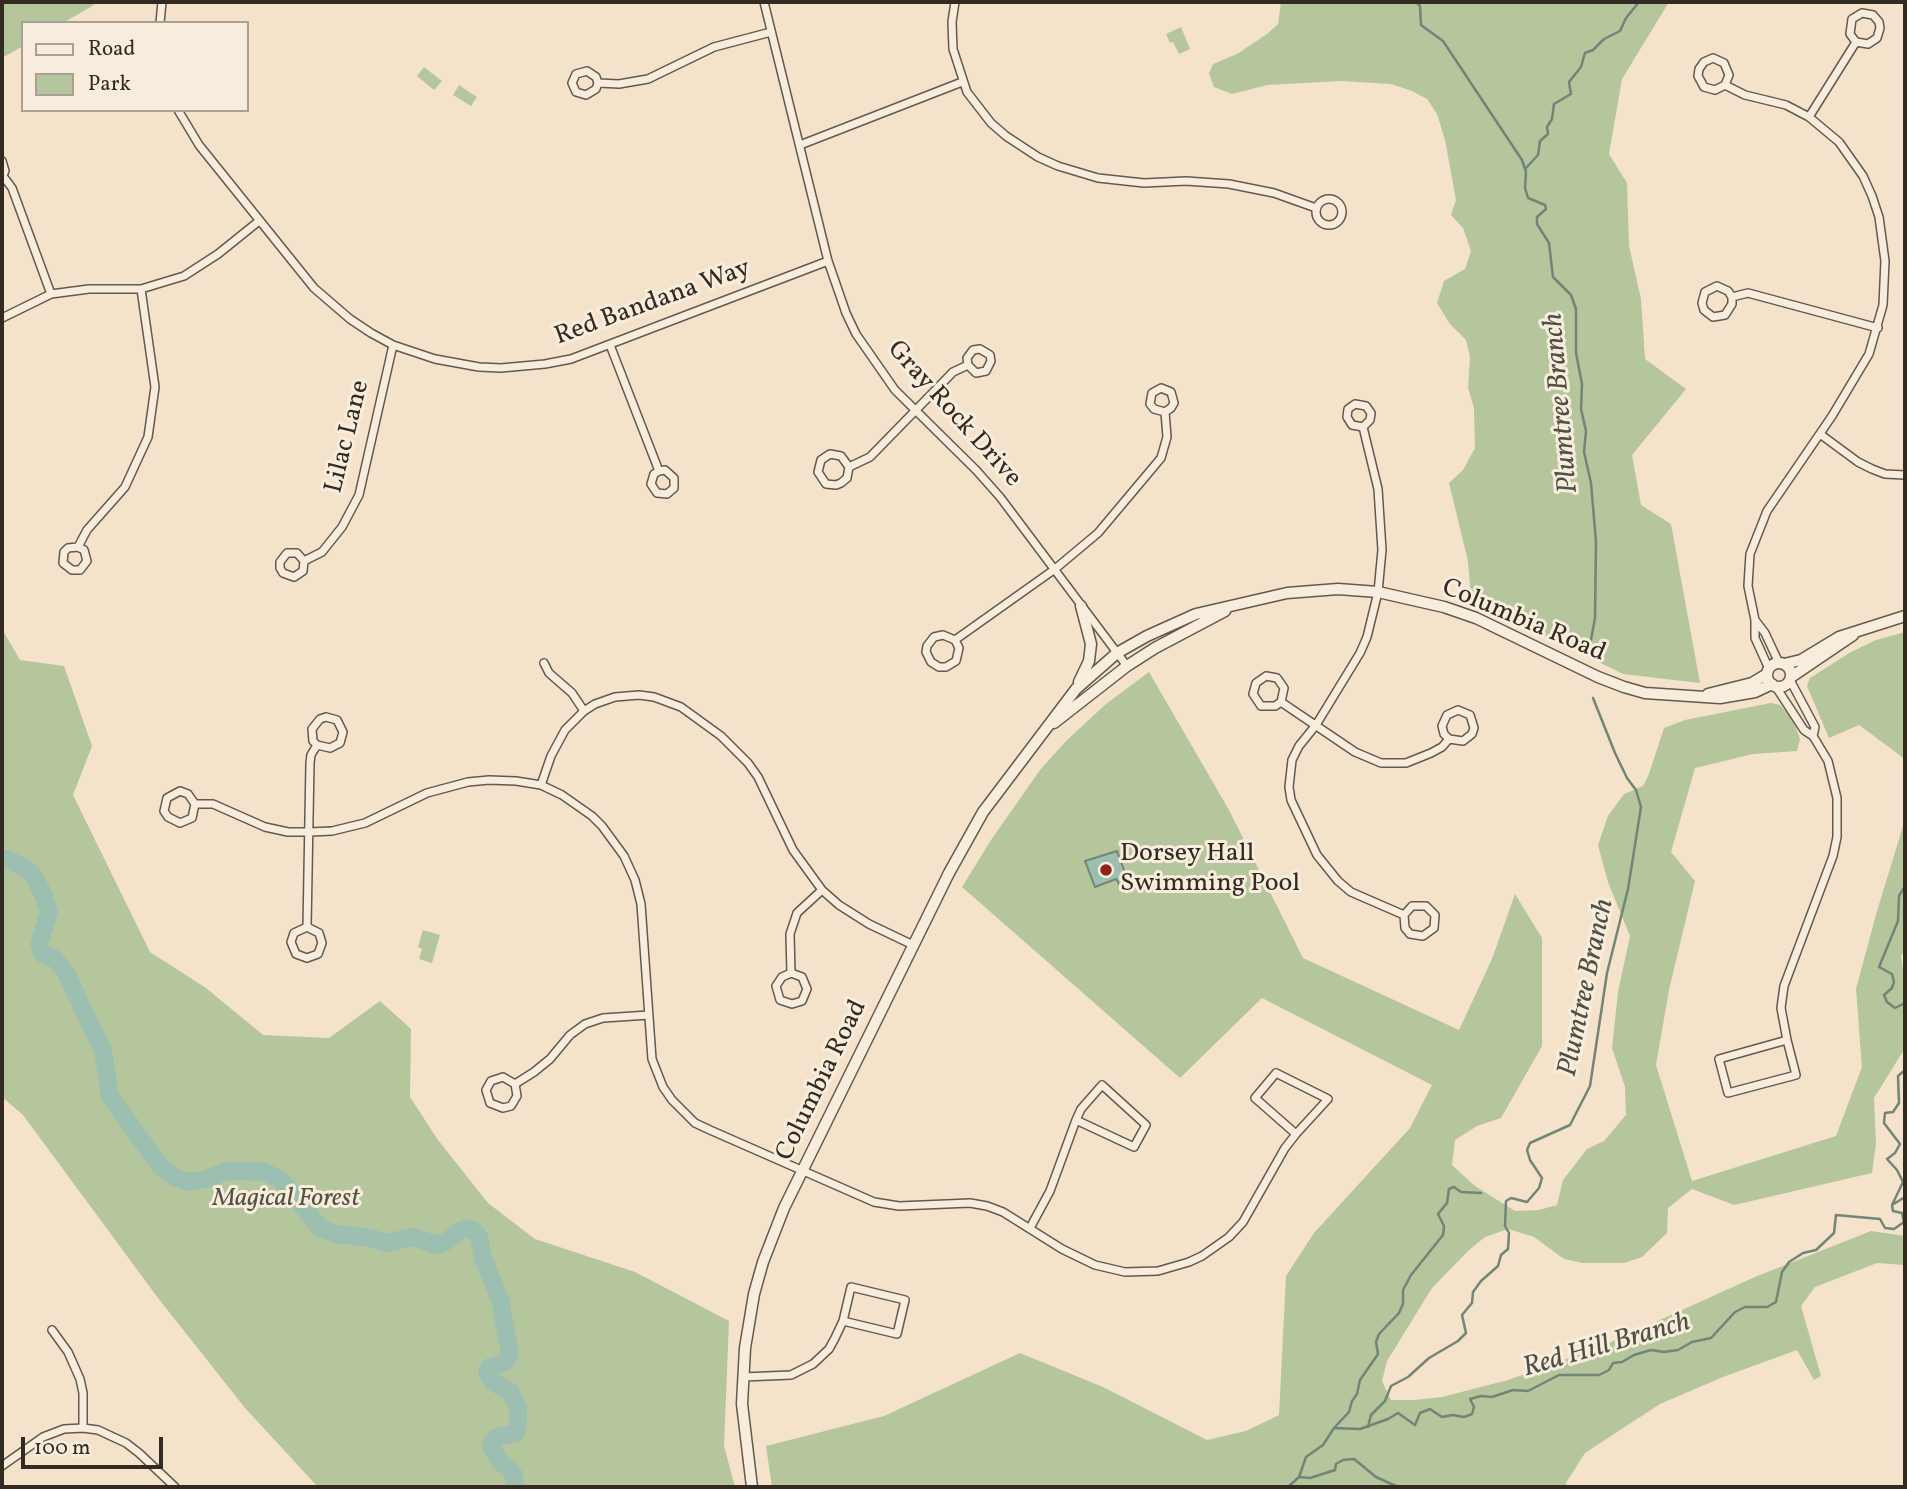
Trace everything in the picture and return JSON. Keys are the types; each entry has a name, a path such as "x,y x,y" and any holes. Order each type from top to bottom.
{"street":[{"path":"160,21 162,2"},
{"name":"Gray Rock Drive","path":"764,2 828,261 856,334 879,370 976,470 1055,569 1127,666"},
{"path":"955,2 952,22 953,49 962,82 978,109 1006,136 1038,157 1083,174 1121,181 1229,184 1275,193 1317,208"},
{"path":"1862,13 1873,15 1881,28 1877,38 1868,44 1856,41 1850,34 1852,19 1862,13"},
{"path":"598,83 648,79 714,47 771,32"},
{"path":"1810,117 1856,41"},
{"path":"1713,58 1724,63 1729,75 1725,85 1716,90 1704,87 1698,76 1704,62 1713,58"},
{"path":"800,145 962,82"},
{"path":"1725,85 1745,95 1786,105 1810,117 1839,142 1863,176 1879,217 1885,261 1885,284 1878,328 1869,354 1859,374 1767,511 1757,532 1748,572 1755,638 1771,679 1828,761 1839,811 1833,856 1784,986 1781,1008 1796,1074 1728,1093 1719,1059 1787,1040"},
{"name":"Red Bandana Way","path":"179,112 199,145 314,288 350,319 393,345 435,359 501,368 571,359 828,261"},
{"path":"2,161 5,171 2,177 15,195 51,294"},
{"path":"2,318 51,294 89,289 141,289 184,275 203,265 259,221"},
{"path":"1722,287 1732,297 1732,304 1725,315 1713,317 1704,310 1702,298 1710,288 1722,287"},
{"path":"78,547 87,530 125,487 148,437 155,387 141,289"},
{"path":"1732,297 1748,293 1878,328"},
{"name":"Lilac Lane","path":"304,561 322,552 352,512 359,495 393,345"},
{"path":"610,345 659,471"},
{"path":"849,467 870,457 953,372 968,365"},
{"path":"955,640 1090,541 1161,457 1167,437 1165,412"},
{"path":"1363,427 1378,489 1382,550 1378,592 1367,637 1360,653 1316,725 1299,746 1289,773 1291,800 1317,855 1338,881 1361,897 1404,915"},
{"path":"1820,434 1872,469 1885,474 1905,475"},
{"path":"830,454 841,456 849,467 847,478 836,485 826,484 820,479 818,472 821,460 830,454"},
{"name":"Columbia Road","path":"752,1487 744,1435 743,1377 748,1324 762,1262 784,1208 949,873 983,812 1076,689 1118,653 1147,636 1196,614 1248,601 1312,590 1378,592 1444,607 1476,618 1624,687 1670,696 1697,697 1771,679"},
{"name":"Columbia Road","path":"1047,728 1127,666 1177,635 1248,601"},
{"path":"1076,689 1089,662 1091,651 1090,635 1081,606"},
{"path":"1771,679 1781,663 1801,660 1839,637 1905,616"},
{"path":"1755,620 1781,663 1790,669 1791,678 1815,727 1813,736"},
{"path":"1771,679 1783,687 1791,678 1859,631"},
{"path":"943,635 955,640 959,648 958,655 951,665 939,667 931,662 926,652 930,641 943,635"},
{"path":"544,663 549,673 572,692 584,711"},
{"path":"1266,676 1277,678 1284,688 1281,702 1275,706 1261,706 1253,694 1256,683 1266,676"},
{"path":"541,785 558,742 565,730 584,711 615,697 639,695 681,706 735,749 758,777 793,850 822,890 839,905 869,924 913,945"},
{"path":"1281,702 1355,752 1381,763 1394,764 1419,759 1442,747 1449,739"},
{"path":"1458,710 1470,715 1474,728 1468,738 1457,742 1449,739 1442,726 1447,715 1458,710"},
{"path":"326,717 337,720 344,732 340,743 330,748 317,745 311,734 315,722 326,717"},
{"path":"307,927 310,763 317,745"},
{"path":"195,804 213,804 265,827 288,832 310,832 332,831 365,823 427,793 468,782 516,781 541,785 562,795 592,816 614,841 631,869 641,904 651,1047 663,1087 682,1112 710,1130 874,1202 915,1207 978,1204 1003,1212 1080,1259 1110,1269 1142,1272 1189,1262 1215,1248 1243,1222 1285,1148 1328,1100 1276,1073 1255,1098 1296,1135"},
{"path":"180,792 188,794 195,804 192,818 180,823 167,817 164,811 167,798 180,792"},
{"path":"791,973 789,946 792,925 797,913 822,890"},
{"path":"1412,906 1426,906 1435,915 1434,928 1423,936 1410,934 1405,929 1404,915 1412,906"},
{"path":"307,927 319,933 322,943 318,954 307,958 296,954 291,942 294,933 307,927"},
{"path":"791,973 802,977 807,989 802,1000 792,1004 780,1000 776,991 779,980 791,973"},
{"path":"515,1084 550,1059 570,1035 584,1024 603,1018 649,1015"},
{"path":"503,1077 515,1084 517,1096 511,1106 496,1107 490,1103 486,1090 491,1081 503,1077"},
{"path":"1030,1228 1050,1191 1076,1120 1086,1101 1102,1085 1146,1125 1135,1147 1076,1120"},
{"path":"743,1377 791,1375 813,1364 828,1349 843,1321 851,1287 905,1300 897,1334 843,1321"},
{"path":"52,1330 68,1352 80,1379 83,1393 83,1428"},
{"path":"2,1466 43,1437 64,1429 83,1428 98,1430 126,1443 175,1487"}],"green space":[{"path":"2,2 89,2 94,5 66,21 21,21 21,47 2,58"},
{"path":"1281,2 1669,2 1622,79 1609,154 1627,183 1629,246 1641,299 1645,359 1686,389 1632,455 1641,505 1671,524 1700,683 1623,674 1471,599 1468,561 1449,483 1463,470 1475,448 1474,408 1468,388 1470,357 1466,340 1450,324 1437,303 1444,281 1465,269 1471,251 1463,228 1451,215 1456,200 1445,140 1437,114 1427,99 1391,84 1341,81 1267,85 1232,94 1214,87 1209,73 1213,64 1237,54 1278,24"},
{"path":"1181,27 1190,49 1179,54 1166,34"},
{"path":"424,67 442,81 434,90 417,76"},
{"path":"459,85 477,97 471,106 453,95"},
{"name":"Magical Forest","path":"2,629 20,660 64,666 92,746 73,795 150,952 206,988 263,1035 329,1038 380,1001 411,1029 410,1097 438,1140 488,1203 535,1239 635,1272 729,1321 724,1446 735,1487 318,1487 245,1408 158,1298 23,1115 2,1097"},
{"path":"1905,632 1905,759 1859,725 1829,738 1807,686 1810,678 1851,652 1876,640"},
{"path":"1149,672 1229,810 1303,958 1459,1030 1492,959 1515,894 1542,938 1542,1046 1501,1118 1477,1126 1455,1140 1452,1165 1475,1186 1515,1211 1539,1210 1557,1205 1563,1180 1587,1149 1604,1141 1626,1115 1625,1087 1612,1048 1618,992 1630,936 1608,882 1598,845 1608,816 1624,794 1643,786 1664,728 1685,720 1771,703 1780,705 1793,720 1800,739 1797,751 1753,754 1695,768 1671,852 1695,881 1669,990 1656,1065 1692,1181 1836,1136 1862,1067 1856,989 1904,823 1905,775 1905,950 1901,956 1905,983 1905,1048 1874,1098 1876,1143 1872,1173 1734,1205 1692,1189 1668,1208 1667,1233 1642,1257 1624,1263 1583,1263 1564,1259 1534,1237 1508,1229 1485,1237 1432,1288 1387,1361 1382,1381 1391,1400 1415,1400 1442,1397 1508,1380 1600,1347 1755,1277 1871,1231 1905,1236 1905,1265 1877,1263 1815,1287 1801,1306 1821,1376 1814,1380 1797,1350 1660,1404 1585,1453 1566,1483 1567,1487 772,1487 766,1446 884,1416 1020,1353 1103,1387 1207,1440 1246,1431 1279,1415 1286,1276 1314,1233 1410,1128 1432,1085 1262,998 1180,1078 962,887 1040,770 1067,740 1106,704"},
{"path":"423,930 440,935 432,963 419,959 422,949 418,947"}],"shaded area":[{"name":"Dorsey Hall Swimming Pool","path":"1117,851 1131,889 1124,892 1116,879 1095,887 1085,861"}],"waterway":[{"name":"Plumtree Branch","path":"1416,2 1420,6 1421,25 1443,41 1522,160 1528,198 1545,205 1546,209 1537,217 1537,224 1549,243 1553,277 1571,295 1576,309 1576,353 1582,384 1581,409 1586,431 1584,452 1591,483 1596,542 1595,618 1589,651"},
{"path":"1525,169 1538,155 1540,141 1548,134 1547,127 1552,119 1554,104 1571,94 1569,82 1581,67 1585,53 1620,31 1626,18 1639,2"},
{"name":"Plumtree Branch","path":"1368,1427 1371,1415 1385,1401 1391,1386 1408,1377 1429,1358 1458,1341 1466,1333 1462,1315 1472,1303 1473,1292 1498,1266 1501,1255 1508,1249 1506,1201 1511,1198 1527,1202 1539,1188 1542,1178 1530,1160 1527,1150 1530,1143 1570,1125 1590,1086 1607,973 1628,889 1641,807 1636,790 1615,753 1593,698"},
{"path":"2,860 7,859 25,868 33,875 43,894 49,912 39,945 42,953 55,959 66,973 103,1051 110,1096 160,1166 174,1177 189,1182 227,1171 265,1172 281,1180 321,1229 337,1234 371,1238 386,1243 413,1237 437,1245 467,1228 479,1237 483,1258 500,1299 510,1354 505,1362 490,1367 487,1373 493,1382 511,1392 518,1408 515,1433 497,1437 491,1446 500,1462 510,1469 515,1487"},
{"name":"Red Hill Branch","path":"1905,886 1899,896 1898,921 1879,967 1892,974 1894,982 1884,995 1887,1002 1895,1008 1905,1003"},
{"name":"Red Hill Branch","path":"1892,1205 1903,1182 1887,1159 1895,1153 1900,1144 1884,1123 1885,1113 1893,1112 1899,1103 1898,1076 1905,1070"},
{"name":"Plumtree Branch","path":"1334,1428 1349,1412 1360,1380 1378,1354 1376,1342 1379,1334 1399,1313 1403,1304 1403,1290 1411,1275 1443,1235 1444,1226 1438,1214 1447,1203 1449,1189 1454,1187 1461,1192 1481,1193"},
{"name":"Red Hill Branch","path":"1892,1205 1905,1197"},
{"name":"Red Hill Branch","path":"1288,1487 1299,1477 1306,1457 1323,1445 1334,1428 1360,1429 1398,1413 1415,1425 1420,1413 1430,1409 1442,1417 1464,1417 1472,1414 1474,1407 1470,1399 1492,1397 1513,1390 1528,1391 1559,1375 1599,1375 1609,1370 1613,1363 1622,1362 1634,1355 1651,1350 1678,1350 1692,1342 1711,1338 1735,1312 1745,1307 1767,1307 1776,1302 1782,1272 1789,1262 1803,1253 1816,1250 1834,1233 1836,1215 1880,1219 1885,1228 1894,1229 1904,1222 1902,1213 1893,1211 1892,1205"},
{"path":"1299,1477 1310,1478 1335,1470 1336,1464 1354,1459 1376,1477 1398,1487"}],"place":[{"name":"Dorsey Hall Swimming Pool","path":"1106,870"}]}
